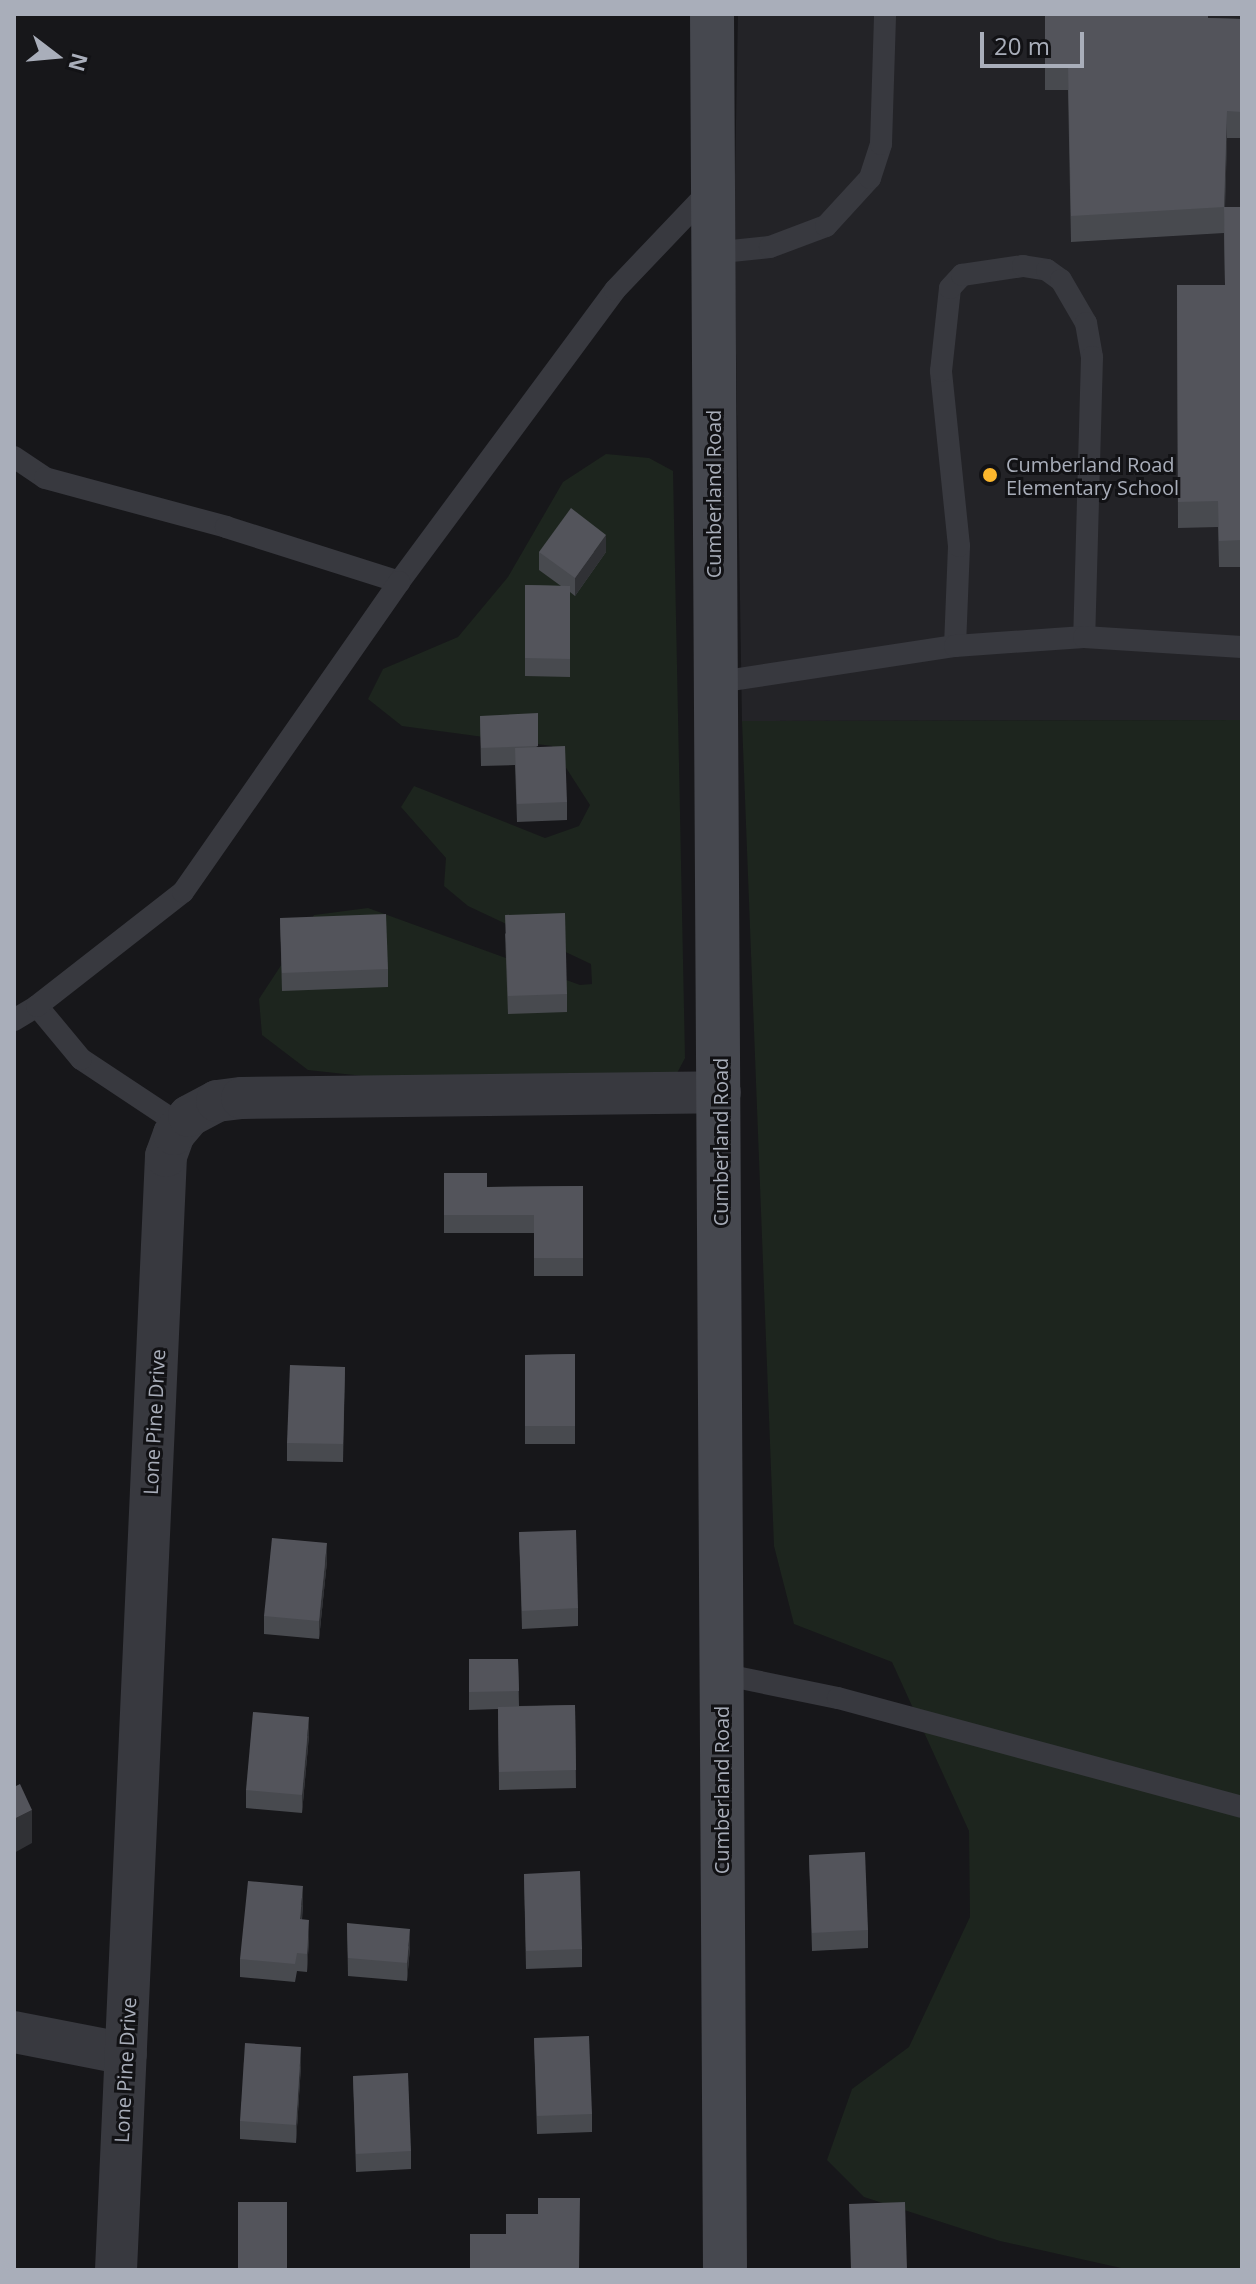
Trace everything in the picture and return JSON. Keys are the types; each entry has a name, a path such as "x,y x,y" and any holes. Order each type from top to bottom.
{"main road":[{"name":"Cumberland Road","path":"712,14 712,683 720,1092 725,2270"}],"street":[{"path":"182,1126 217,1101 242,1098 720,1092"},
{"name":"Lone Pine Drive","path":"116,2270 166,1156 182,1126"},
{"path":"14,2032 126,2054"}],"lane":[{"path":"712,253 770,247 826,226 870,178 881,144 885,14"},
{"path":"14,1020 37,1006 183,892 399,582 615,290 712,188"},
{"path":"955,646 959,546 941,371 943,329 954,279 1001,267 1047,270 1061,280 1086,323 1093,413 1084,637"},
{"path":"14,457 45,478 254,535 399,582"},
{"path":"712,683 955,646 1084,637 1242,647"},
{"path":"37,1006 81,1059 182,1126"},
{"path":"721,1674 838,1698 1242,1807"}],"shaded area":[{"name":"Cumberland Road Elementary School","path":"738,14 1242,14 1242,720 742,721 734,229"},
{"path":"606,454 649,458 673,471 685,1058 675,1077 418,1082 308,1070 262,1035 259,999 314,915 368,908 580,985 592,984 591,964 468,906 444,886 446,858 401,807 414,786 545,838 579,826 590,805 552,746 402,726 368,699 383,669 458,637 508,577 563,482"},
{"path":"1242,720 1242,2270 1130,2270 1000,2241 864,2197 827,2160 852,2089 909,2047 970,1917 969,1831 892,1662 794,1624 774,1546 742,721"}],"building":[{"path":"1045,14 1208,14 1208,18 1242,19 1242,112 1227,111 1224,207 1071,216 1068,64 1045,64"},
{"path":"1224,207 1242,207 1242,540 1219,541 1218,501 1178,502 1177,285 1225,285"},
{"path":"571,508 606,535 575,578 539,552"},
{"path":"525,585 570,586 570,659 525,658"},
{"path":"538,713 538,746 481,748 480,716"},
{"path":"565,746 567,802 517,804 515,748"},
{"path":"565,913 567,994 508,996 505,915"},
{"path":"386,914 388,969 282,973 280,918"},
{"path":"444,1173 487,1173 487,1187 583,1186 583,1258 534,1258 534,1215 444,1215"},
{"path":"575,1354 575,1426 525,1426 525,1355"},
{"path":"290,1365 345,1367 343,1444 287,1443"},
{"path":"576,1530 578,1608 522,1611 519,1532"},
{"path":"272,1538 327,1543 319,1621 264,1616"},
{"path":"469,1659 518,1659 519,1691 469,1692"},
{"path":"575,1705 576,1770 499,1772 498,1707"},
{"path":"253,1712 309,1717 302,1795 246,1790"},
{"path":"20,1784 32,1810 14,1819 14,1787"},
{"path":"865,1852 868,1930 812,1933 809,1855"},
{"path":"580,1871 582,1949 526,1951 524,1874"},
{"path":"248,1881 303,1886 300,1919 309,1920 307,1954 297,1953 295,1964 240,1959"},
{"path":"347,1923 410,1929 407,1963 348,1958"},
{"path":"589,2036 592,2114 537,2116 534,2038"},
{"path":"245,2043 301,2047 296,2125 240,2121"},
{"path":"408,2073 411,2151 356,2154 353,2076"},
{"path":"538,2198 580,2198 579,2270 470,2270 470,2234 506,2234 506,2214 538,2214"},
{"path":"238,2202 287,2202 287,2270 238,2270"},
{"path":"905,2202 907,2270 851,2270 849,2204"}],"place":[{"name":"Cumberland Road Elementary School","path":"990,475"}]}
